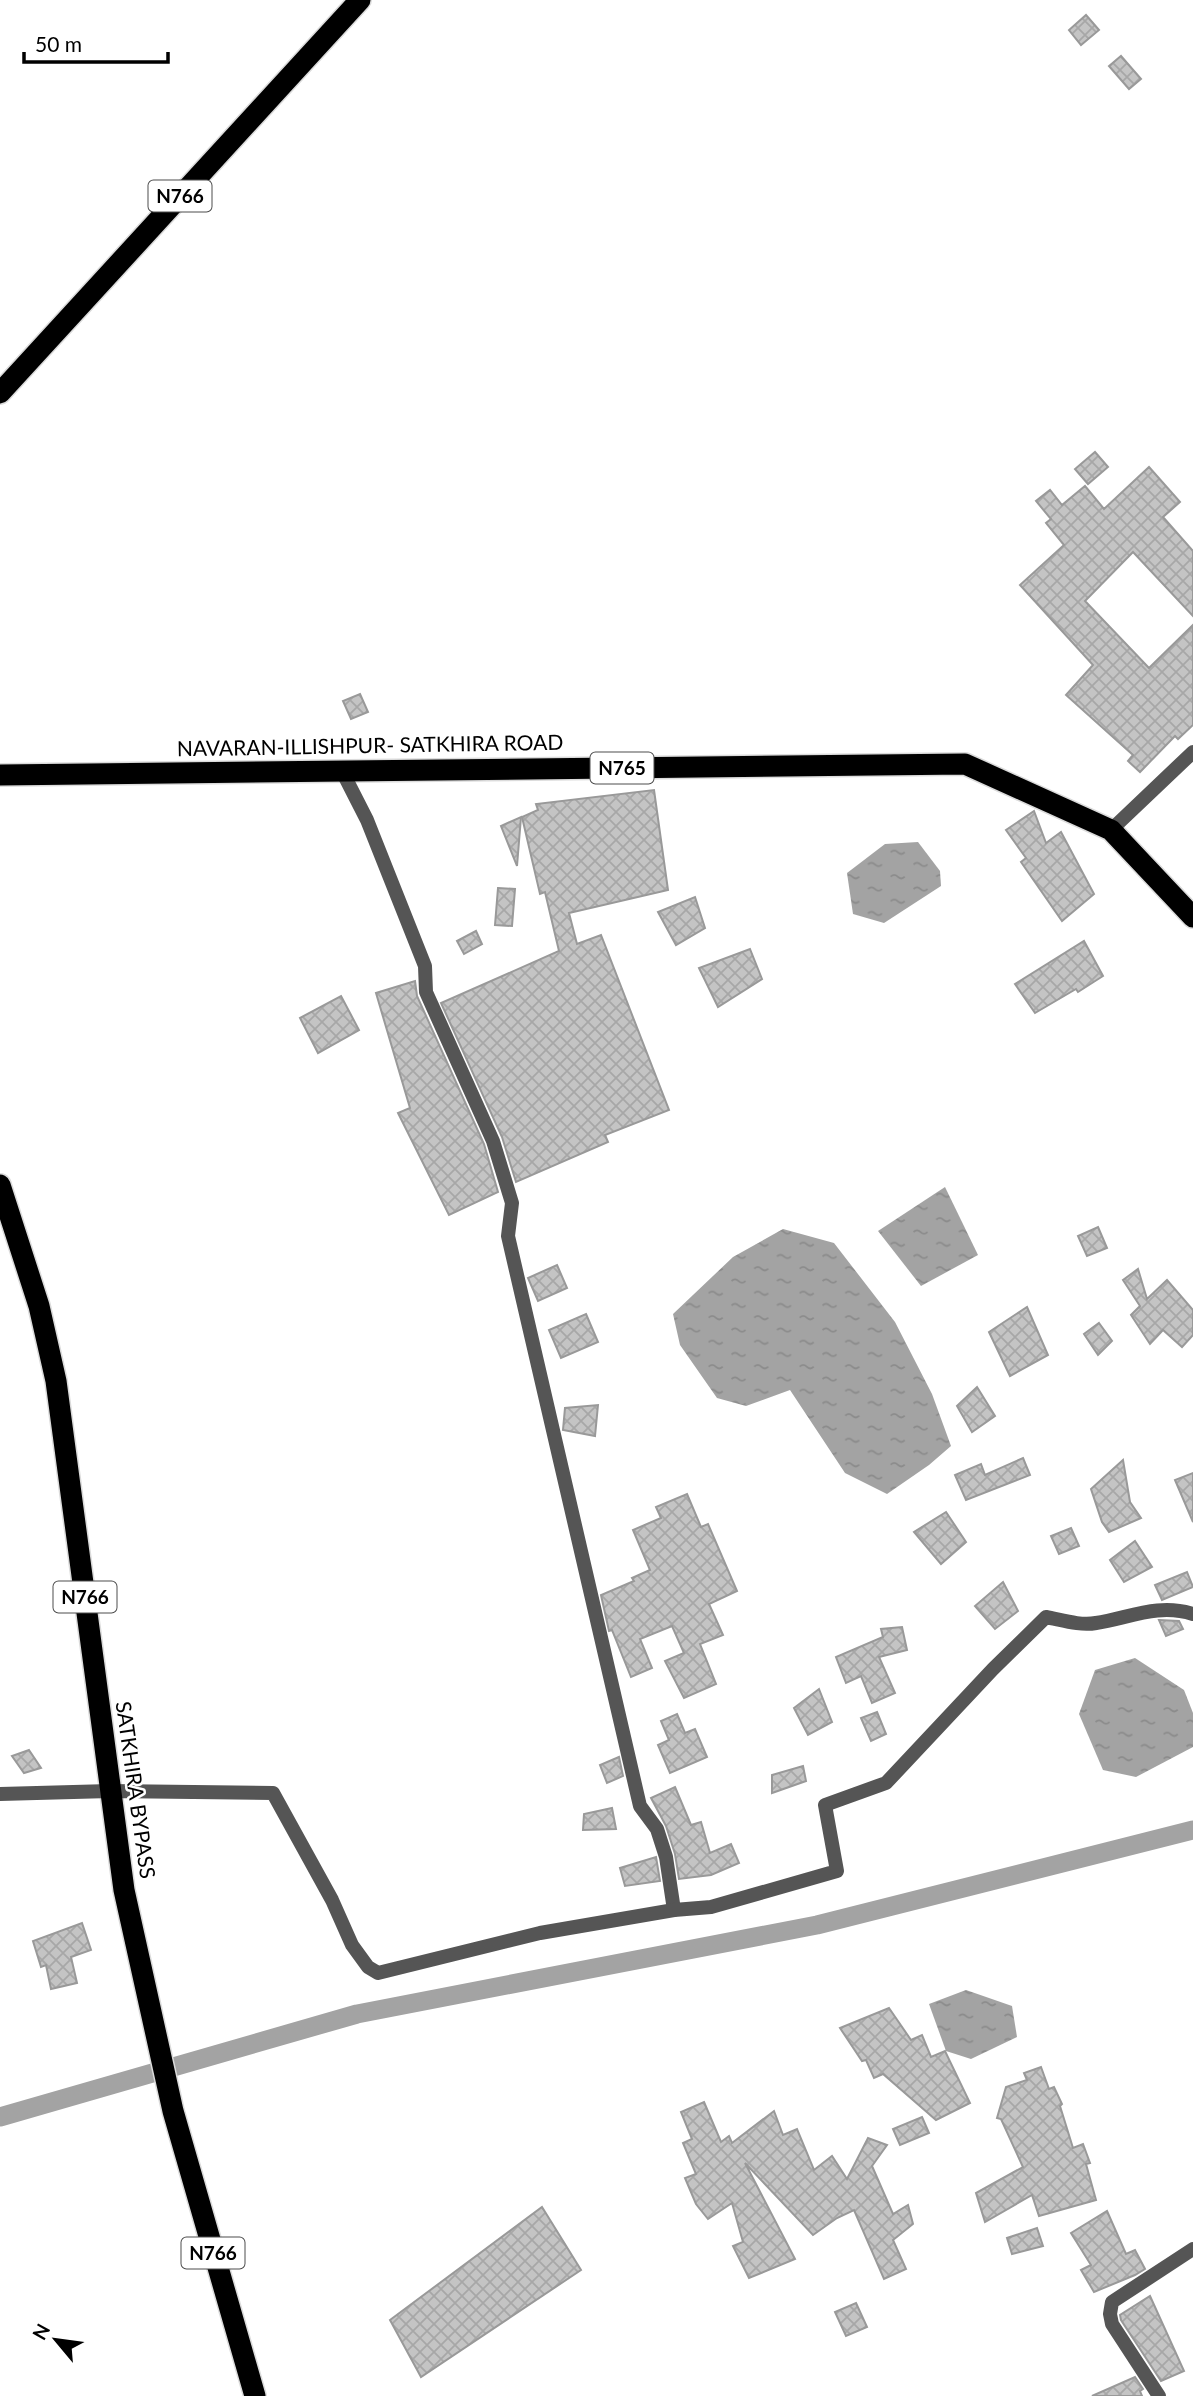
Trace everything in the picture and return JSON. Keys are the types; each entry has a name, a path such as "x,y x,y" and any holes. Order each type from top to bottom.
{"highway":[{"name":"N766","path":"0,393 360,0"},
{"name":"NAVARAN-ILLISHPUR- SATKHIRA ROAD","path":"0,775 965,764 1111,830 1193,917"},
{"name":"SATKHIRA BYPASS","path":"0,1185 39,1306 56,1381 124,1890 173,2111 255,2396"}],"street":[{"path":"1111,830 1193,752"},
{"path":"342,771 367,820 425,966 426,992 493,1141 512,1203 508,1236 542,1392 640,1806 657,1829 666,1857 674,1910"},
{"path":"0,1794 110,1791 273,1793 332,1900 352,1945 368,1967 378,1973 540,1933 674,1910 711,1907 837,1871 825,1805 886,1783 1046,1617 1093,1624 1143,1611 1179,1609 1193,1614"},
{"path":"1159,2396 1112,2324 1112,2302 1193,2249"}],"water":[{"path":"918,842 940,871 941,886 884,923 853,914 847,873 885,844"},
{"path":"945,1187 978,1255 921,1286 878,1231"},
{"path":"783,1229 834,1243 895,1322 932,1394 951,1446 887,1494 845,1473 790,1390 746,1406 717,1398 680,1345 673,1314 733,1257"},
{"path":"1135,1658 1184,1690 1193,1713 1193,1747 1136,1777 1103,1770 1079,1714 1095,1670"},
{"path":"966,1990 1012,2006 1017,2037 971,2059 946,2051 929,2004"}],"building":[{"path":"1086,15 1099,30 1081,45 1069,30"},
{"path":"1121,56 1141,79 1129,89 1109,66"},
{"path":"1095,452 1108,467 1088,484 1075,469"},
{"path":"1149,467 1180,502 1163,517 1193,551 1193,616 1133,552 1085,601 1149,668 1193,625 1193,725 1178,739 1175,736 1140,772 1128,761 1133,755 1066,695 1093,665 1020,585 1064,545 1046,523 1051,519 1036,501 1050,490 1062,505 1085,486 1104,509"},
{"path":"360,694 368,712 351,719 343,701"},
{"path":"654,790 668,890 569,913 577,944 601,935 669,1110 605,1135 608,1142 516,1182 502,1137 441,1003 559,951 545,892 540,894 522,817 538,810 536,804"},
{"path":"1034,811 1046,843 1061,832 1094,894 1062,921 1021,862 1026,858 1006,830"},
{"path":"521,817 517,866 501,826"},
{"path":"498,888 515,889 512,926 495,925"},
{"path":"695,897 705,928 676,945 658,912"},
{"path":"476,931 482,944 464,954 457,941"},
{"path":"1084,941 1103,976 1078,992 1076,989 1035,1013 1015,984"},
{"path":"750,949 762,979 718,1007 699,968"},
{"path":"415,981 417,996 484,1144 498,1192 449,1215 398,1113 410,1108 376,993"},
{"path":"341,996 359,1030 318,1053 300,1018"},
{"path":"1098,1227 1107,1248 1087,1256 1078,1236"},
{"path":"557,1265 567,1288 538,1301 528,1278"},
{"path":"1138,1269 1147,1299 1167,1280 1193,1310 1193,1335 1182,1347 1163,1330 1150,1344 1131,1315 1140,1306 1123,1280"},
{"path":"1027,1307 1048,1355 1010,1376 989,1332"},
{"path":"586,1314 598,1342 561,1358 549,1330"},
{"path":"1099,1323 1112,1341 1098,1355 1084,1334"},
{"path":"977,1387 995,1416 972,1432 957,1406"},
{"path":"598,1405 595,1436 563,1430 565,1408"},
{"path":"1023,1458 1030,1475 966,1500 955,1475 981,1464 985,1475"},
{"path":"1123,1460 1130,1502 1141,1518 1109,1532 1102,1522 1091,1489"},
{"path":"1193,1473 1193,1522 1175,1480"},
{"path":"687,1494 701,1527 708,1524 737,1591 709,1604 723,1635 700,1644 716,1684 684,1698 665,1661 684,1653 672,1626 640,1639 652,1668 631,1677 612,1630 609,1631 601,1595 634,1581 632,1578 650,1570 633,1530 661,1518 656,1507"},
{"path":"946,1512 966,1542 941,1564 914,1532"},
{"path":"1071,1528 1079,1546 1059,1554 1051,1536"},
{"path":"1135,1541 1152,1567 1124,1582 1110,1560"},
{"path":"1187,1572 1193,1587 1162,1600 1155,1585"},
{"path":"1003,1582 1018,1611 995,1629 975,1606"},
{"path":"1159,1620 1179,1621 1183,1629 1166,1636"},
{"path":"902,1627 907,1650 879,1657 895,1693 872,1703 861,1676 846,1683 836,1657 883,1637 881,1629"},
{"path":"819,1689 832,1722 808,1735 794,1708"},
{"path":"877,1712 886,1734 871,1741 861,1718"},
{"path":"677,1714 685,1733 695,1729 707,1757 670,1773 658,1745 669,1740 661,1721"},
{"path":"29,1750 41,1768 24,1773 12,1756"},
{"path":"619,1757 623,1776 607,1783 600,1765"},
{"path":"803,1766 806,1781 772,1793 772,1775"},
{"path":"675,1787 691,1825 701,1822 710,1853 731,1844 739,1863 711,1875 679,1879 666,1826 651,1798"},
{"path":"612,1808 616,1829 583,1830 584,1814"},
{"path":"656,1857 660,1881 625,1886 620,1868"},
{"path":"82,1923 91,1950 71,1957 77,1983 51,1989 46,1965 41,1967 33,1941"},
{"path":"889,2008 911,2040 922,2035 931,2057 945,2051 970,2103 936,2120 883,2074 874,2078 866,2060 862,2061 840,2028"},
{"path":"1041,2067 1049,2089 1054,2087 1062,2104 1060,2106 1073,2148 1083,2144 1090,2163 1086,2164 1096,2200 1039,2216 1032,2195 985,2222 976,2193 1023,2167 1001,2119 997,2118 1006,2087 1027,2080 1024,2073"},
{"path":"704,2102 721,2142 729,2136 732,2143 774,2111 783,2135 797,2129 814,2170 832,2156 847,2179 868,2138 887,2145 872,2166 893,2214 908,2205 913,2224 893,2240 906,2269 884,2279 854,2210 813,2235 745,2163 795,2259 749,2278 733,2246 743,2242 732,2203 708,2219 696,2204 685,2178 696,2174 683,2143 692,2139 681,2112"},
{"path":"922,2117 929,2133 900,2145 893,2129"},
{"path":"542,2207 581,2270 421,2377 390,2320"},
{"path":"1107,2211 1126,2254 1135,2250 1145,2269 1094,2292 1081,2270 1091,2265 1071,2233"},
{"path":"1037,2228 1043,2246 1012,2254 1007,2238"},
{"path":"1150,2296 1184,2371 1161,2381 1120,2315"},
{"path":"856,2303 867,2327 846,2336 835,2312"},
{"path":"1135,2377 1143,2389 1140,2391 1142,2396 1092,2396"}],"waterway":[{"path":"0,2117 357,2014 817,1925 1193,1830"}]}
